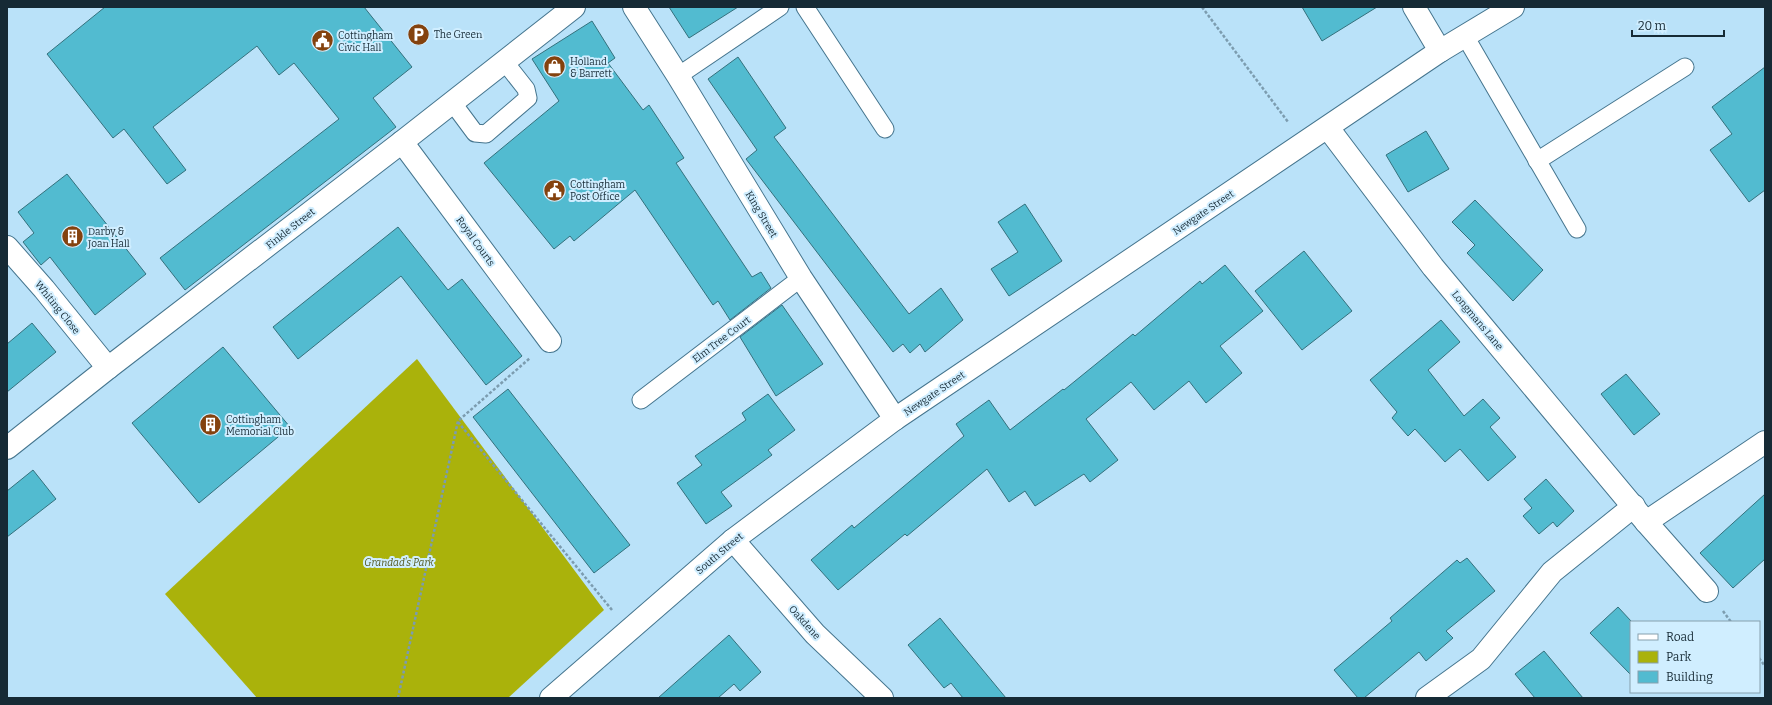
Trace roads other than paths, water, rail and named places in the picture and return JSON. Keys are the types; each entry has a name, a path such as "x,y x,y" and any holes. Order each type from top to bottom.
{"street":[{"name":"Finkle Street","path":"7,448 574,7"},
{"name":"King Street","path":"634,7 678,76 801,278 895,419"},
{"path":"1414,7 1440,51"},
{"name":"Newgate Street","path":"895,419 1305,144 1440,51 1513,7"},
{"name":"Longmans Lane","path":"1328,128 1433,267 1640,514 1707,591"},
{"name":"Royal Courts","path":"402,142 550,341"},
{"name":"Whiting Close","path":"7,247 44,289 108,368"},
{"name":"South Street","path":"552,698 733,540 895,419"},
{"path":"1427,698 1481,659 1552,572 1640,514 1765,442"},
{"name":"Oakdene","path":"733,540 815,634 882,698"}],"lane":[{"path":"678,76 780,7"},
{"path":"805,7 885,129"},
{"path":"1465,36 1577,229"},
{"path":"452,102 475,133 486,134 528,98 526,88 504,61"},
{"path":"1537,161 1685,67"},
{"name":"Elm Tree Court","path":"641,400 801,278"}],"place":[{"name":"The Green","path":"418,34"},
{"name":"Cottingham Civic Hall","path":"322,41"},
{"name":"Holland & Barrett","path":"555,67"},
{"name":"Cottingham Post Office","path":"554,190"},
{"name":"Darby & Joan Hall","path":"73,237"},
{"name":"Cottingham Memorial Club","path":"211,425"}],"park label":[{"name":"Grandad's Park","path":"399,562"}]}
